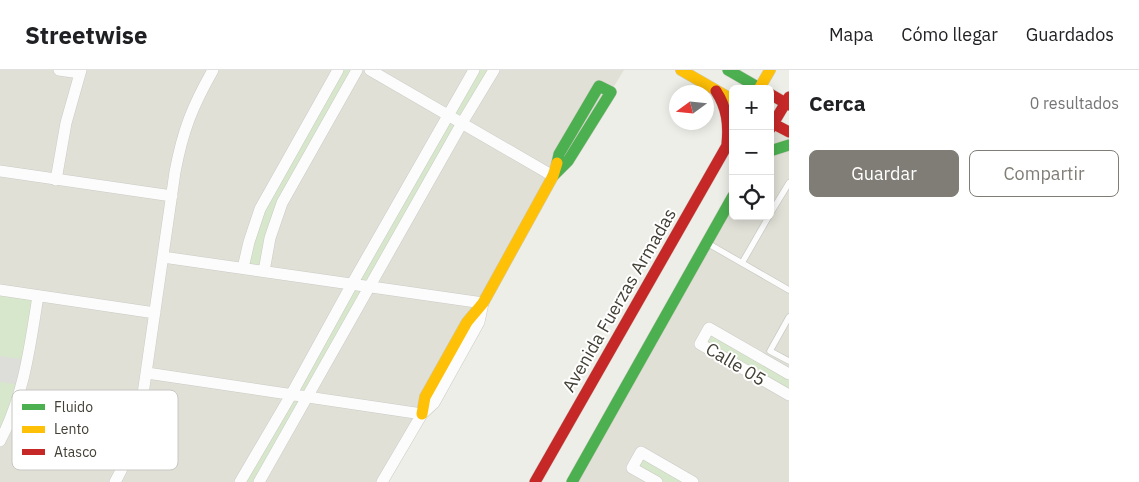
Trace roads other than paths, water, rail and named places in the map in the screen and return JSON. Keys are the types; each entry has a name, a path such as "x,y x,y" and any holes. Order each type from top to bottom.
{"street":[{"path":"56,180 66,123 80,71 59,70"},
{"path":"144,390 179,151 186,123 213,70"},
{"path":"244,268 249,242 260,209 338,70"},
{"path":"264,271 276,217 293,182 357,70"},
{"path":"370,70 554,176"},
{"path":"240,482 474,70"},
{"path":"259,482 371,287 462,123 494,70"},
{"path":"681,70 729,98"},
{"path":"728,70 753,85"},
{"path":"762,85 770,70"},
{"path":"382,482 422,414 426,397 462,330 483,303 554,176 568,161 611,92 598,86 559,154 554,176"},
{"path":"715,90 721,98 730,130"},
{"path":"774,96 788,102 774,121"},
{"path":"774,126 789,132"},
{"name":"Avenida Fuerzas Armadas","path":"535,482 729,142"},
{"path":"774,150 789,146"},
{"path":"0,171 172,196"},
{"path":"279,174 293,182"},
{"path":"572,482 729,203"},
{"path":"164,257 483,303"},
{"path":"0,290 155,313"},
{"path":"21,390 38,296"},
{"name":"Calle 05","path":"789,374 709,328 700,344 789,394"},
{"path":"769,383 777,367"},
{"path":"147,372 422,414"},
{"path":"0,441 12,416"},
{"path":"657,482 632,468 641,452 693,482"},
{"path":"115,482 121,470"}],"lane":[{"path":"774,208 789,183"},
{"path":"742,263 767,220"},
{"path":"706,243 789,290"},
{"path":"789,317 770,351 789,361"}]}
